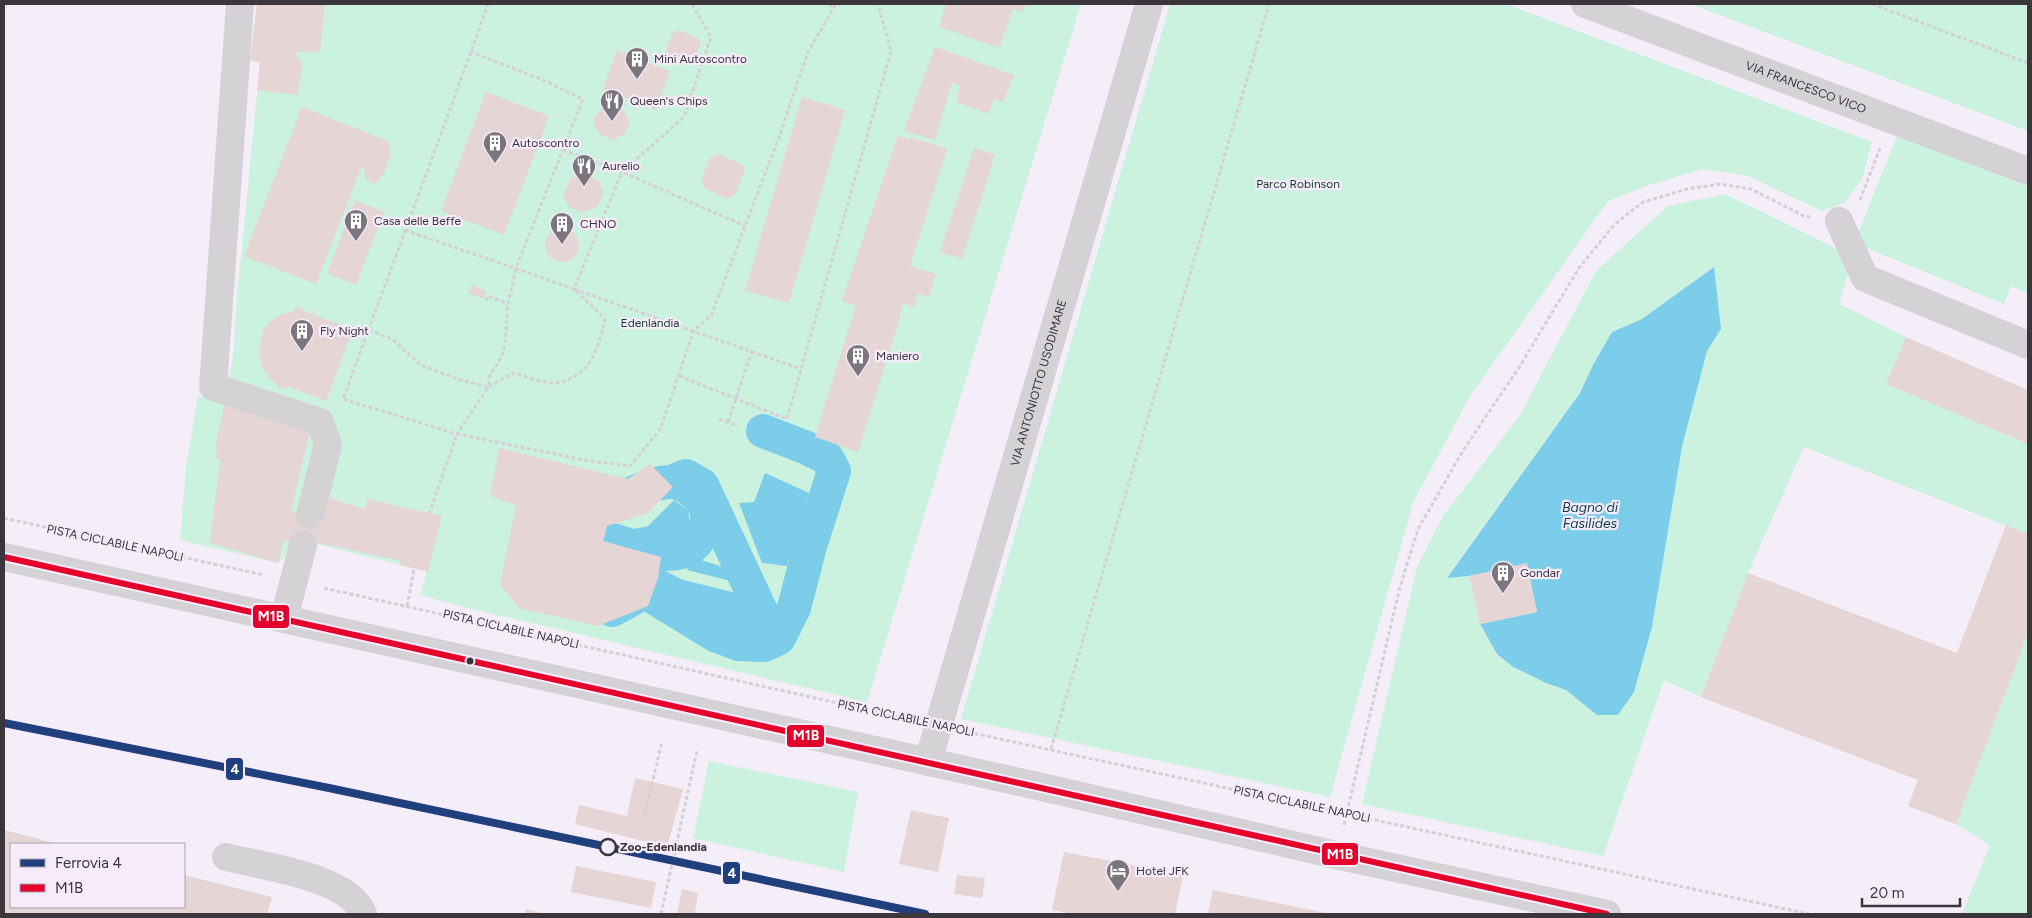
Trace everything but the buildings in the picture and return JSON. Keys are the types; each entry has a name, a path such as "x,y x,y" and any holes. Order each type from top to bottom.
{"main road":[{"path":"240,4 213,387 320,422 328,445 310,515"},
{"name":"VIA ANTONIOTTO USODIMARE","path":"928,762 937,725 1149,4"},
{"name":"VIA FRANCESCO VICO","path":"1585,4 2028,170"},
{"path":"1839,221 1865,278 2028,345"},
{"path":"284,619 303,545"},
{"path":"4,557 928,762 1336,856 1607,914"},
{"path":"226,857 319,879 348,893 363,914"}],"path":[{"path":"488,4 343,400 457,434 584,460 630,466 660,430 694,330 711,316 808,52 835,6 829,4"},
{"path":"574,289 622,172 684,117 711,37 692,4"},
{"path":"679,376 788,419 891,51 878,4"},
{"path":"1051,750 1269,4"},
{"path":"1872,4 2028,63"},
{"path":"430,514 457,434 488,387 490,375 501,358 505,343 508,304 516,268 583,100 543,80 471,52"},
{"path":"1336,856 1400,587 1418,529 1464,449 1518,369 1579,268 1614,225 1642,202 1686,189 1720,184 1751,189 1804,216 1839,221 1861,200 1891,119"},
{"path":"563,150 622,172 745,226"},
{"path":"405,230 801,369"},
{"path":"368,330 392,339 421,365 458,379 488,387 514,373 555,383 581,373 598,349 605,319 574,289"},
{"path":"486,301 488,296 508,304"},
{"path":"728,422 752,351"},
{"path":"719,419 738,426"},
{"name":"PISTA CICLABILE NAPOLI","path":"4,518 937,725 1809,914"},
{"path":"407,606 414,569"},
{"path":"644,817 662,742"},
{"path":"660,914 697,751"}],"green space":[{"name":"Edenlandia","path":"257,4 1081,4 867,702 472,609 420,595 427,571 316,544 289,552 278,563 180,540 186,467 198,396 225,402 234,350 236,307 260,63 250,60"},
{"name":"Parco Robinson","path":"1170,4 1506,4 1872,142 1862,179 1844,203 1822,211 1748,176 1703,169 1649,185 1608,201 1470,396 1413,503 1330,797 961,719"},
{"path":"1690,4 2028,4 2028,131"},
{"path":"1898,134 2028,187 2028,293 2011,286 2004,304 1854,243"},
{"path":"1725,194 1853,257 1839,304 1906,337 1886,384 2028,444 2028,534 1804,447 1748,573 1701,697 1664,680 1603,856 1362,804 1417,567 1443,516 1520,415 1596,271 1668,206","holes":["1713,268 1721,329 1707,351 1682,448 1652,627 1634,692 1597,715 1566,690 1518,670 1497,654 1480,624 1469,576 1447,577 1580,393 1612,332 1642,319"]},
{"path":"2028,633 2028,914 1962,914 1990,845 1956,824"},
{"path":"709,761 858,792 844,872 693,838"}],"water":[{"name":"Bagno di Fasilides","path":"1714,267 1721,329 1707,351 1682,447 1652,627 1634,692 1618,715 1597,715 1566,690 1546,683 1513,667 1497,654 1480,624 1537,612 1526,565 1469,576 1447,578 1580,393 1612,332 1642,319"},
{"path":"765,473 809,493 787,566 762,563 739,503 754,502"},
{"path":"674,500 688,510 690,530 687,538 670,549 628,539 629,530 648,526"},
{"path":"692,557 726,568 739,583 687,570"},
{"path":"659,574 745,595 752,602 739,622 658,578"}],"waterway":[{"path":"612,610 645,592 715,635 739,644 764,645 779,638 794,608 810,546 834,471 827,458 763,431"},
{"path":"611,582 650,582 692,604 729,629 743,631 757,629 762,613 702,485 686,476 672,482"},
{"path":"574,563 574,554 585,540 598,538 651,552 672,554 687,550 697,542 704,531 707,513 703,502 683,485 672,482 660,483 624,496"}],"rail line":[{"name":"4","path":"4,723 329,788 925,914"}],"transit line":[{"name":"M1B","path":"4,557 1607,914"}],"place":[{"name":"Mini Autoscontro","path":"637,80"},
{"name":"Queen's Chips","path":"612,122"},
{"name":"Autoscontro","path":"495,164"},
{"name":"Aurelio","path":"584,187"},
{"name":"Casa delle Beffe","path":"356,242"},
{"name":"CHNO","path":"562,245"},
{"name":"Fly Night","path":"302,352"},
{"name":"Maniero","path":"858,377"},
{"name":"Gondar","path":"1503,594"},
{"name":"Zoo-Edenlandia","path":"608,847"},
{"name":"Hotel JFK","path":"1118,892"}]}
